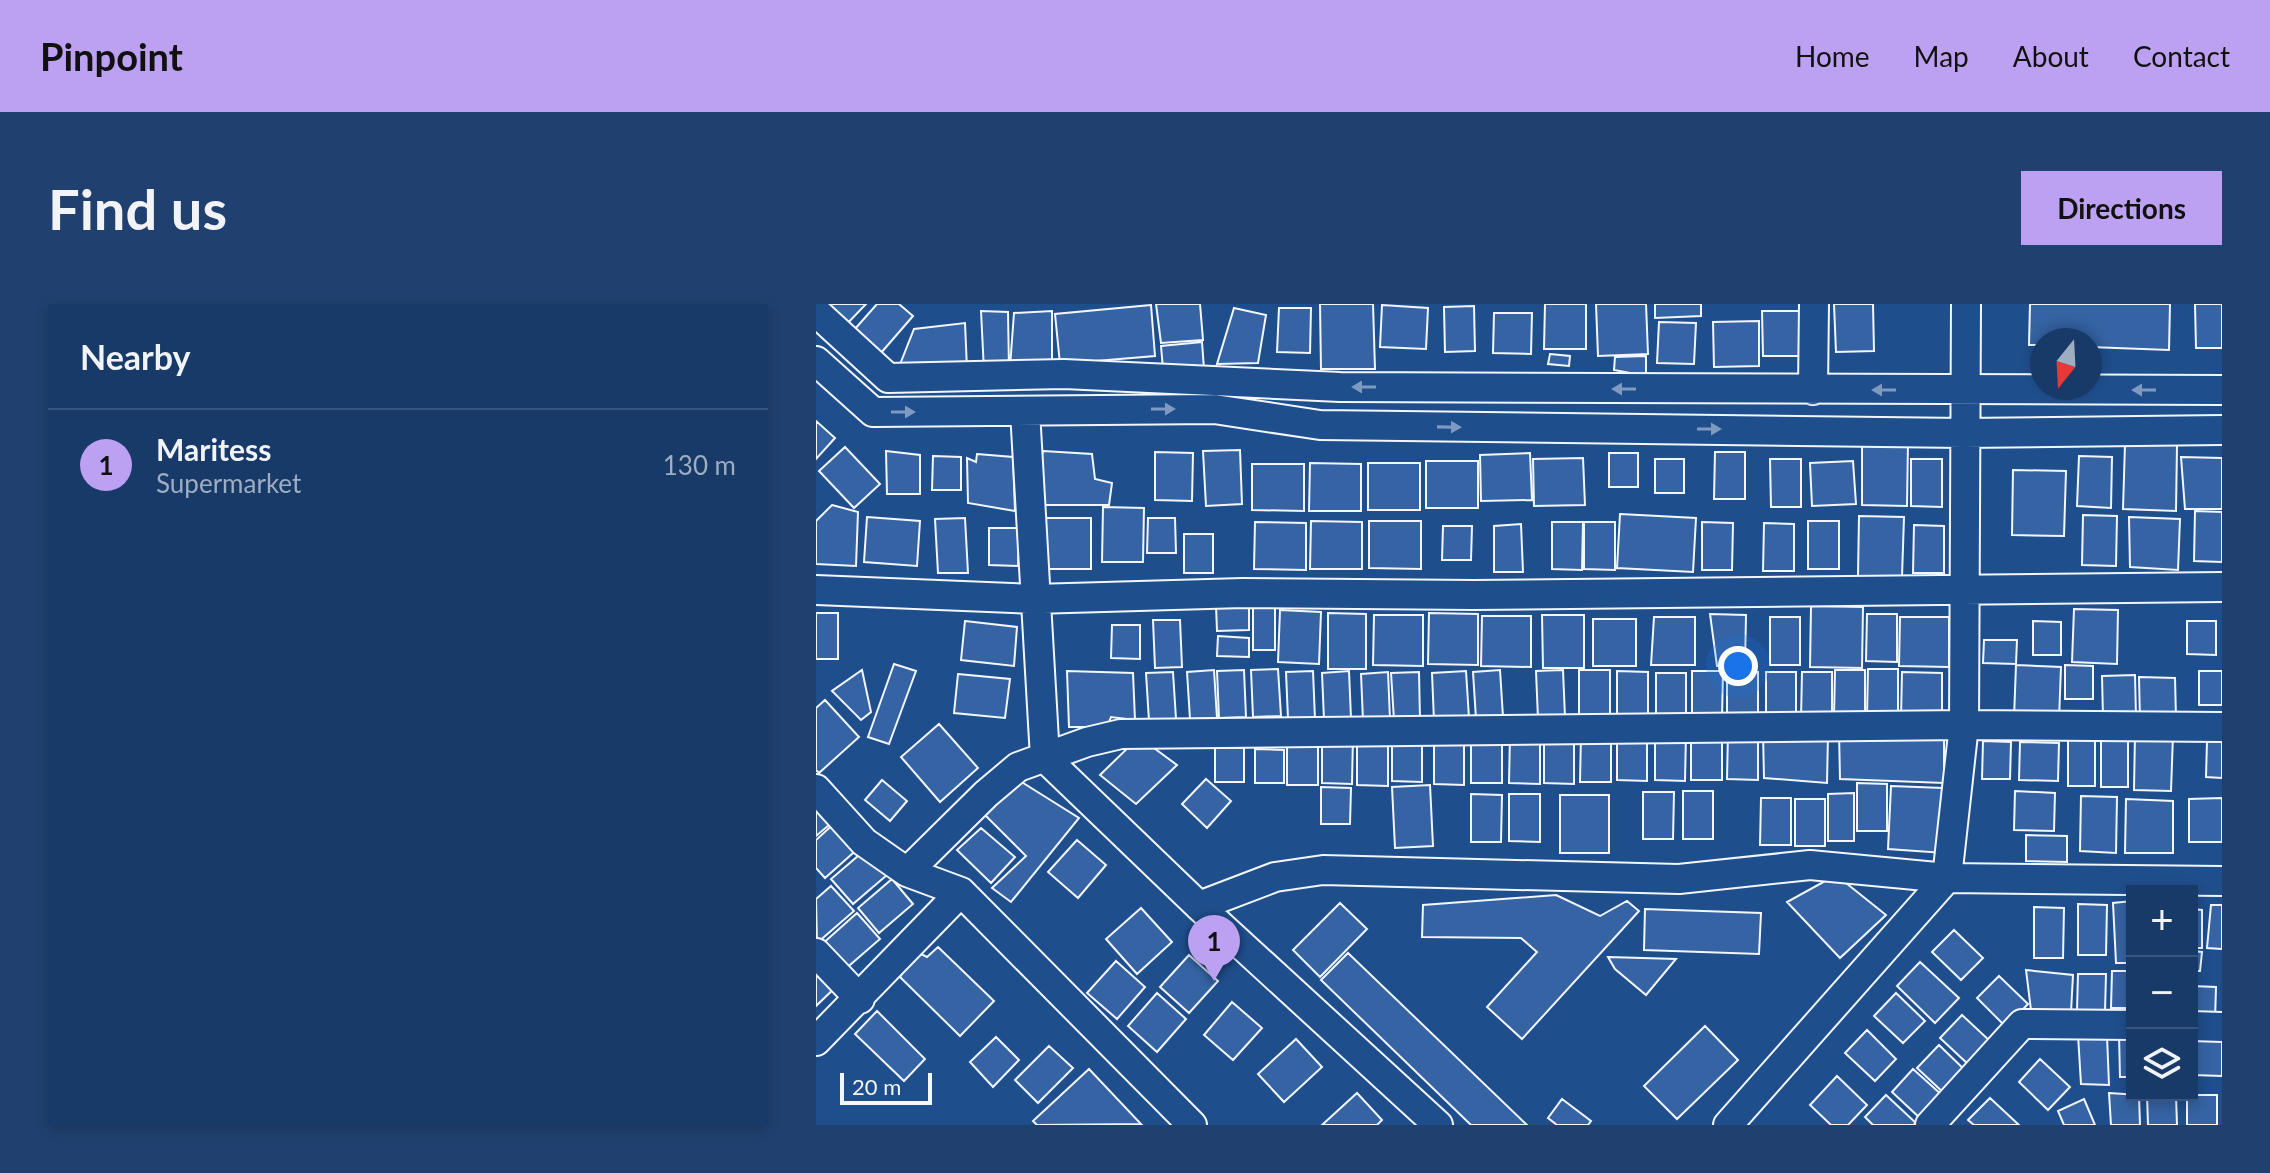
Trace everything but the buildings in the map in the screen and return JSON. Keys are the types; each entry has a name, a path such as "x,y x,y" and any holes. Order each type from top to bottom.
{"street":[{"path":"1813,390 1814,304"},
{"path":"1728,1125 1947,878 1964,725 1966,304"},
{"path":"816,312 888,378 1075,375 1340,387 2222,390"},
{"path":"816,361 873,412 1214,409 1320,425 1964,433 2222,430"},
{"path":"1075,375 1076,411"},
{"path":"1025,411 1045,758 1199,906 1438,1125"},
{"path":"816,590 1034,599 1243,593 1474,595 2222,587"},
{"path":"907,872 1018,767 1087,742 1121,734 1964,725 2222,727"},
{"path":"816,789 864,842 907,872 961,892 1192,1125"},
{"path":"1199,906 1275,877 1323,870 1679,879 1810,865 1947,878 2222,881"},
{"path":"816,1041 961,892"},
{"path":"816,953 860,999"},
{"path":"1930,1125 2022,1024 2126,1025"},
{"path":"2198,1026 2222,1027"}],"place":[{"name":"Maritess","path":"1214,981"}]}
